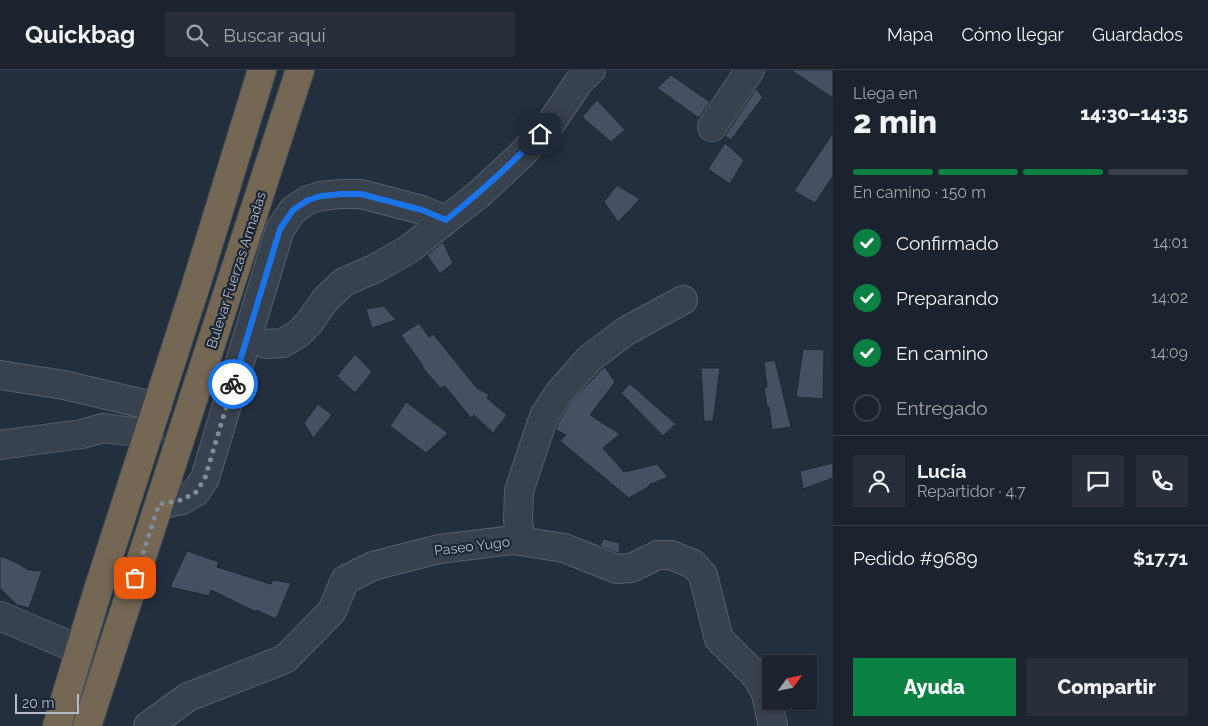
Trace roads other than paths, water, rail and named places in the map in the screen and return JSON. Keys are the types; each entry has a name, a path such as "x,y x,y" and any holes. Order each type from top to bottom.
{"highway":[{"path":"57,726 262,70"},
{"name":"Bulevar Fuerzas Armadas","path":"87,726 300,70"}],"street":[{"path":"266,344 283,343 298,334 309,323 325,300 344,282 376,268 409,250 478,195 519,157 551,123 578,83 591,70"},
{"path":"712,127 750,70"},
{"path":"159,504 182,500 196,492 205,478 280,229 293,210 308,200 321,196 361,194 422,210 446,220"},
{"path":"251,223 280,229"},
{"path":"521,541 518,520 519,491 544,416 559,393 589,360 626,331 683,300"},
{"path":"0,375 64,385 157,407"},
{"path":"0,445 82,434 102,428 149,434"},
{"name":"Paseo Yugo","path":"151,725 188,696 285,659 332,611 345,580 373,566 439,549 514,540 564,548 617,569 631,568 658,555 671,555 693,564 702,575 719,639 757,677 766,694 773,726"},
{"path":"0,616 80,650"}]}
